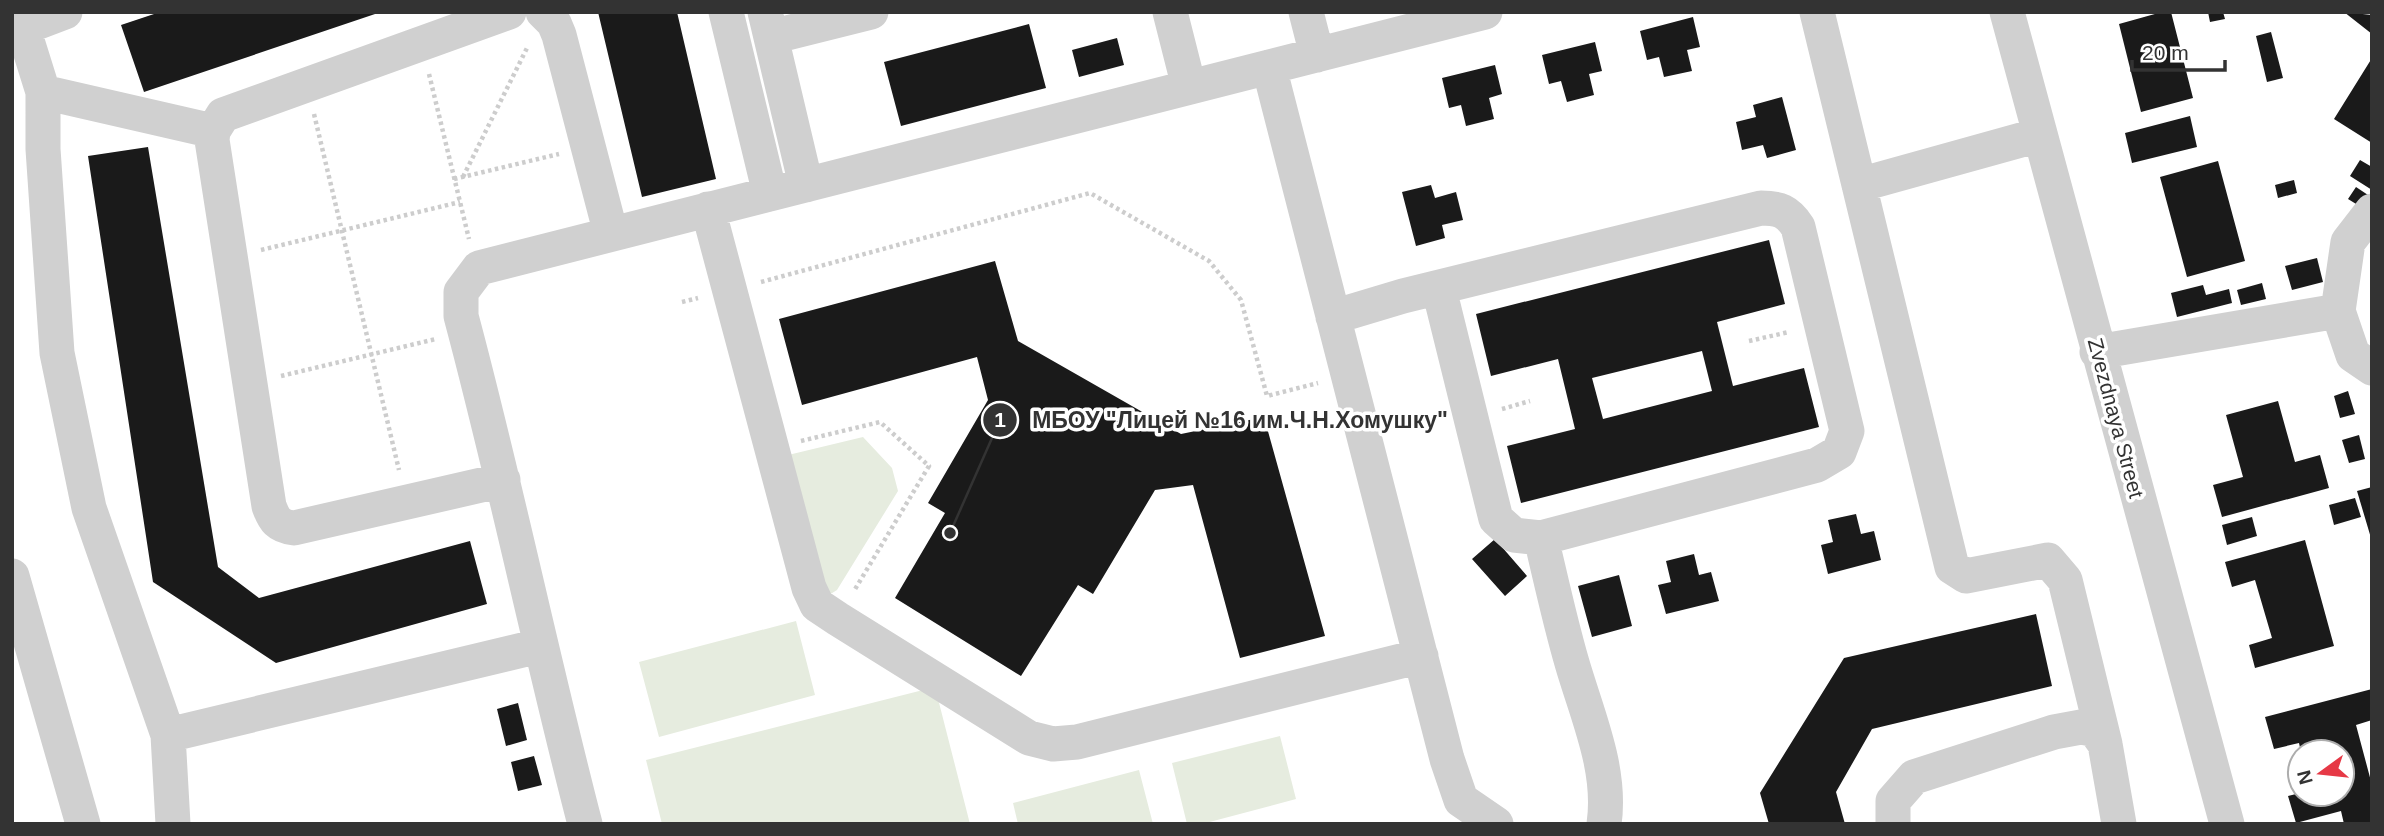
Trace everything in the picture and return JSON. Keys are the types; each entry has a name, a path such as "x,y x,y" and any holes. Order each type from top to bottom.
{"street":[{"path":"65,12 17,23 43,92 43,149 57,353 89,508 168,735 173,824"},
{"path":"503,480 294,527 282,526 274,519 269,506 212,148 213,131 223,115 509,12"},
{"path":"726,12 770,194"},
{"path":"806,185 768,24 871,12"},
{"path":"1171,12 1189,87"},
{"path":"1306,12 1317,55"},
{"path":"585,824 539,646 503,480 459,303 461,292 479,268 1485,12"},
{"path":"1817,12 1952,567 1966,576 2048,560 2065,580 2105,744 2119,824"},
{"name":"Zvezdnaya Street","path":"2007,12 2227,824"},
{"path":"544,13 554,23 559,35 611,234"},
{"path":"1269,67 1447,759 1461,800 1496,824"},
{"path":"43,92 213,131"},
{"path":"1859,185 2039,135"},
{"path":"1333,317 1403,296 1761,208 1776,208 1790,215 1798,227 1847,431 1839,452 1829,460 1541,538 1514,535 1496,519 1439,289"},
{"path":"708,209 809,588 817,605 838,619 1029,738 1053,744 1077,742 1420,656"},
{"path":"2372,211 2348,242 2338,311 2353,355 2372,368"},
{"path":"2097,352 2338,311"},
{"path":"1541,538 1571,660 1604,769 1607,793 1604,824"},
{"path":"12,576 83,824"},
{"path":"168,735 539,646"},
{"path":"1893,824 1893,801 1914,778 2054,732 2081,727 2095,730 2105,744"}],"path":[{"path":"463,177 544,13"},
{"path":"422,44 477,274"},
{"path":"307,85 407,501"},
{"path":"454,179 589,147"},
{"path":"682,302 1090,193 1209,261 1241,300 1267,396 1348,375"},
{"path":"230,257 460,202"},
{"path":"1749,341 1821,324"},
{"path":"249,384 465,332"},
{"path":"773,448 880,422 929,466 838,619"}],"shaded area":[{"path":"863,437 892,468 898,491 837,590 829,595 784,456"},
{"path":"796,621 815,695 659,737 639,662"},
{"path":"935,687 970,824 662,824 646,760"},
{"path":"1280,736 1296,799 1202,824 1187,824 1172,763"},
{"path":"1139,770 1153,824 1018,824 1013,803"}],"building":[{"path":"160,12 378,13 144,92 121,25"},
{"path":"598,12 677,12 716,179 642,197"},
{"path":"2171,12 2193,98 2141,112 2119,24"},
{"path":"2208,12 2223,12 2225,19 2210,22"},
{"path":"2344,12 2372,15 2372,34"},
{"path":"1693,17 1700,47 1687,50 1692,71 1664,77 1659,57 1647,60 1640,31"},
{"path":"1029,24 1046,88 901,126 884,62"},
{"path":"2271,32 2283,78 2267,82 2256,36"},
{"path":"1117,38 1124,65 1079,77 1072,50"},
{"path":"1595,42 1602,71 1589,74 1594,95 1567,102 1561,81 1549,84 1542,55"},
{"path":"2372,58 2372,143 2334,119"},
{"path":"1495,65 1502,94 1489,98 1494,119 1466,126 1461,105 1449,108 1442,78"},
{"path":"1782,97 1796,150 1767,158 1763,145 1742,150 1736,122 1756,117 1753,105"},
{"path":"2190,116 2197,147 2132,163 2125,133"},
{"path":"148,147 218,567 259,598 470,541 487,604 276,663 153,582 88,156"},
{"path":"2360,160 2372,167 2372,190 2350,176"},
{"path":"2218,161 2245,261 2187,277 2160,177"},
{"path":"2294,180 2297,193 2278,198 2275,185"},
{"path":"1431,185 1435,198 1456,192 1463,220 1442,225 1445,238 1416,246 1402,192"},
{"path":"2356,187 2368,195 2361,207 2348,199"},
{"path":"1769,240 1785,304 1717,322 1733,386 1804,368 1819,427 1521,503 1507,446 1575,429 1558,359 1491,376 1476,314","holes":["1702,351 1712,391 1603,419 1592,378"]},
{"path":"2317,258 2323,282 2292,290 2285,266"},
{"path":"995,261 1018,341 1181,434 1264,417 1325,636 1240,658 1193,485 1155,490 1093,594 1078,585 1021,676 895,598 945,513 928,503 988,400 977,357 802,405 779,319"},
{"path":"2262,283 2266,299 2241,305 2237,290"},
{"path":"2203,285 2206,295 2229,289 2232,303 2177,317 2171,293"},
{"path":"2348,391 2355,414 2340,418 2334,396"},
{"path":"2278,401 2295,462 2320,455 2329,488 2222,517 2213,485 2243,477 2226,415"},
{"path":"2359,435 2365,459 2349,463 2342,440"},
{"path":"2372,487 2372,538 2371,538 2357,491"},
{"path":"2355,498 2361,517 2334,525 2329,505"},
{"path":"1856,514 1861,534 1874,531 1881,560 1828,574 1821,545 1833,542 1828,520"},
{"path":"2252,517 2257,536 2227,545 2222,525"},
{"path":"1495,539 1527,576 1505,596 1472,559"},
{"path":"2305,540 2334,646 2255,668 2249,645 2272,638 2255,580 2232,587 2225,562"},
{"path":"1694,554 1699,575 1711,572 1719,601 1666,614 1658,585 1671,582 1666,561"},
{"path":"1619,575 1632,626 1592,637 1578,586"},
{"path":"2036,614 2052,686 1872,729 1836,792 1845,824 1769,824 1760,793 1844,658"},
{"path":"2372,689 2372,720 2356,725 2372,785 2372,824 2344,824 2341,811 2296,823 2292,808 2356,808 2356,738 2286,738 2286,746 2274,749 2265,717"},
{"path":"518,703 527,740 506,746 497,709"},
{"path":"534,756 542,785 518,791 511,762"}],"place":[{"name":"МБОУ \"Лицей №16 им.Ч.Н.Хомушку\"","path":"950,533"}]}
